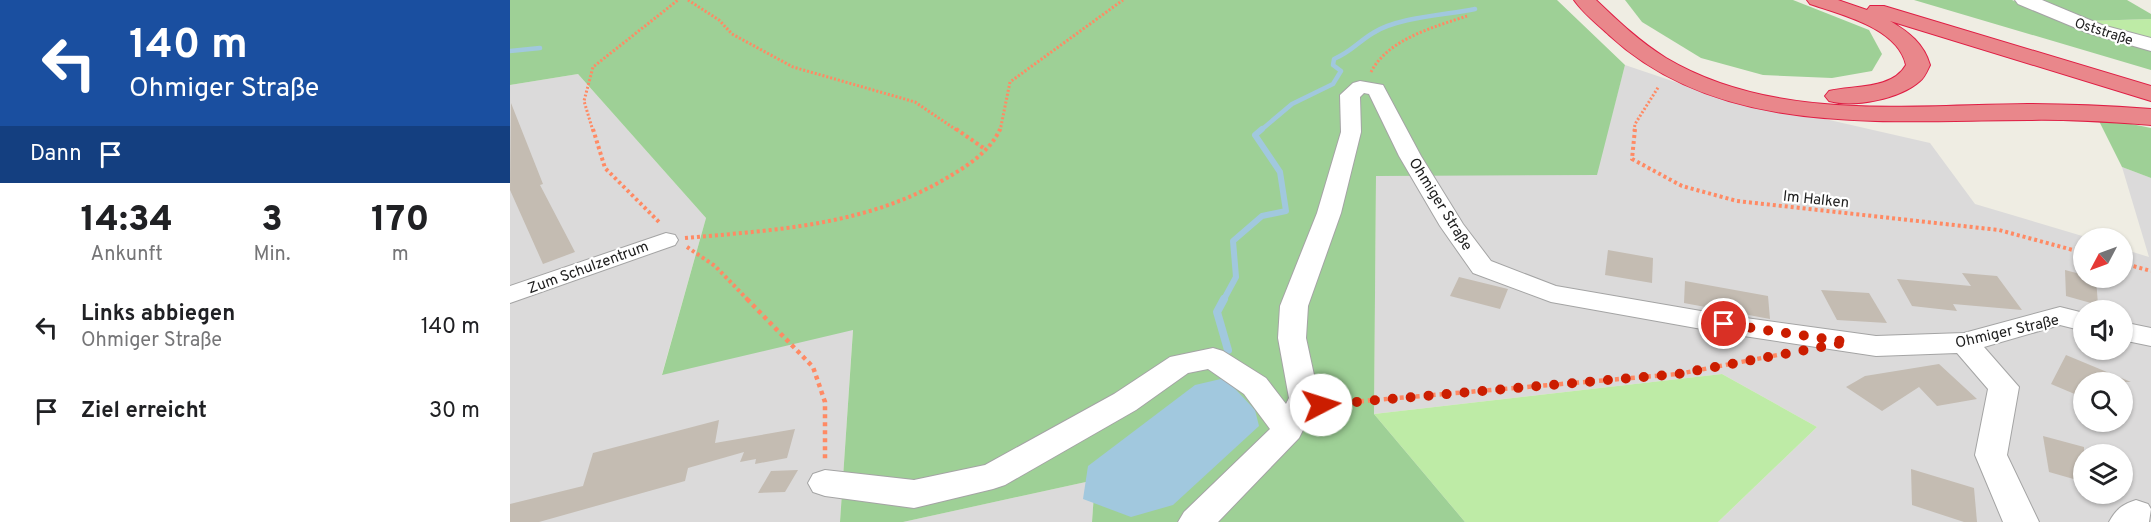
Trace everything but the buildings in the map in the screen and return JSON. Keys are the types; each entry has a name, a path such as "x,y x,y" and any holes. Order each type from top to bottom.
{"highway":[{"path":"1584,0 1625,39 1661,64 1718,89 1777,104 1870,114 2040,110 2151,117"},
{"path":"1603,0 1668,57 1695,70 1738,85 1768,91 1829,97 1880,92 1911,78 1917,69 1917,58 1900,37 1866,18 1817,0"},
{"path":"1841,0 2151,94"},
{"path":"1877,0 2151,81"}],"street":[{"name":"Oststraße","path":"2025,0 2095,29 2151,45"},
{"path":"1196,522 1294,419 1304,398 1292,338 1294,306 1329,213 1351,132 1350,95 1360,87 1368,88"},
{"name":"Ohmiger Straße","path":"1368,88 1376,88 1410,156 1452,226 1482,267 1551,294 1724,324 1876,346 1964,343 2060,316 2073,319"},
{"name":"Zum Schulzentrum","path":"510,295 671,239"},
{"path":"2133,333 2151,337"},
{"path":"1964,343 2004,387 1991,454 2021,522"},
{"path":"825,483 914,494 993,476 1125,402 1179,364 1213,358 1255,386 1294,419"}],"path":[{"path":"678,0 593,67 584,101 605,168 671,239 715,266 813,367 825,402 825,483"},
{"path":"688,0 719,20 732,34 793,67 915,102 985,149"},
{"path":"671,239 837,221 886,208 937,186 985,149 998,134 1010,82 1123,0"},
{"path":"1368,88 1372,67 1392,49 1415,35 1467,16"},
{"name":"Im Halken","path":"1659,86 1635,124 1632,159 1682,186 1737,201 1801,210 1999,230 2073,250"},
{"path":"2133,266 2151,271"},
{"path":"1294,419 1678,374 1791,353"}],"shaded area":[{"path":"1625,65 1702,91 1930,143 1975,204 2073,233 2073,288 2133,288 2133,252 2149,257 2122,167 2151,178 2151,522 1718,522 1817,427 1722,374 1374,414 1376,175 1596,175"},
{"path":"578,74 706,218 662,374 853,329 840,522 510,522 510,85"},
{"path":"1095,480 1092,522 903,522"}],"green space":[{"path":"510,0 1557,0 1625,65 1597,175 1376,176 1374,414 1465,522 1092,522 1095,480 903,522 840,522 853,330 662,375 706,218 578,74 510,85"},
{"path":"1625,0 1793,0 1869,30 1882,54 1872,71 1832,78 1763,75 1701,58 1642,22"},
{"path":"1914,0 2012,0 2068,24 2151,49 2151,70"},
{"path":"2042,0 2127,0 2151,14 2151,19 2087,21"},
{"path":"2151,19 2151,40 2087,21"},
{"path":"2097,117 2151,128 2151,178 2122,167"},
{"path":"1722,374 1817,427 1718,522 1465,522 1374,414"}],"water":[{"path":"1225,378 1255,410 1259,426 1173,505 1131,517 1083,499 1088,466 1195,385"}],"waterway":[{"path":"1260,131 1292,104 1333,84 1341,71 1333,65 1334,59 1373,33 1395,23 1475,9"},
{"path":"510,51 540,48"},
{"path":"1223,301 1236,277 1233,241 1262,216 1286,211 1280,172 1255,135 1262,129"},
{"path":"1224,299 1217,312 1228,350"}],"route":[{"path":"1321,405 1678,374 1848,342 1724,324"}]}
